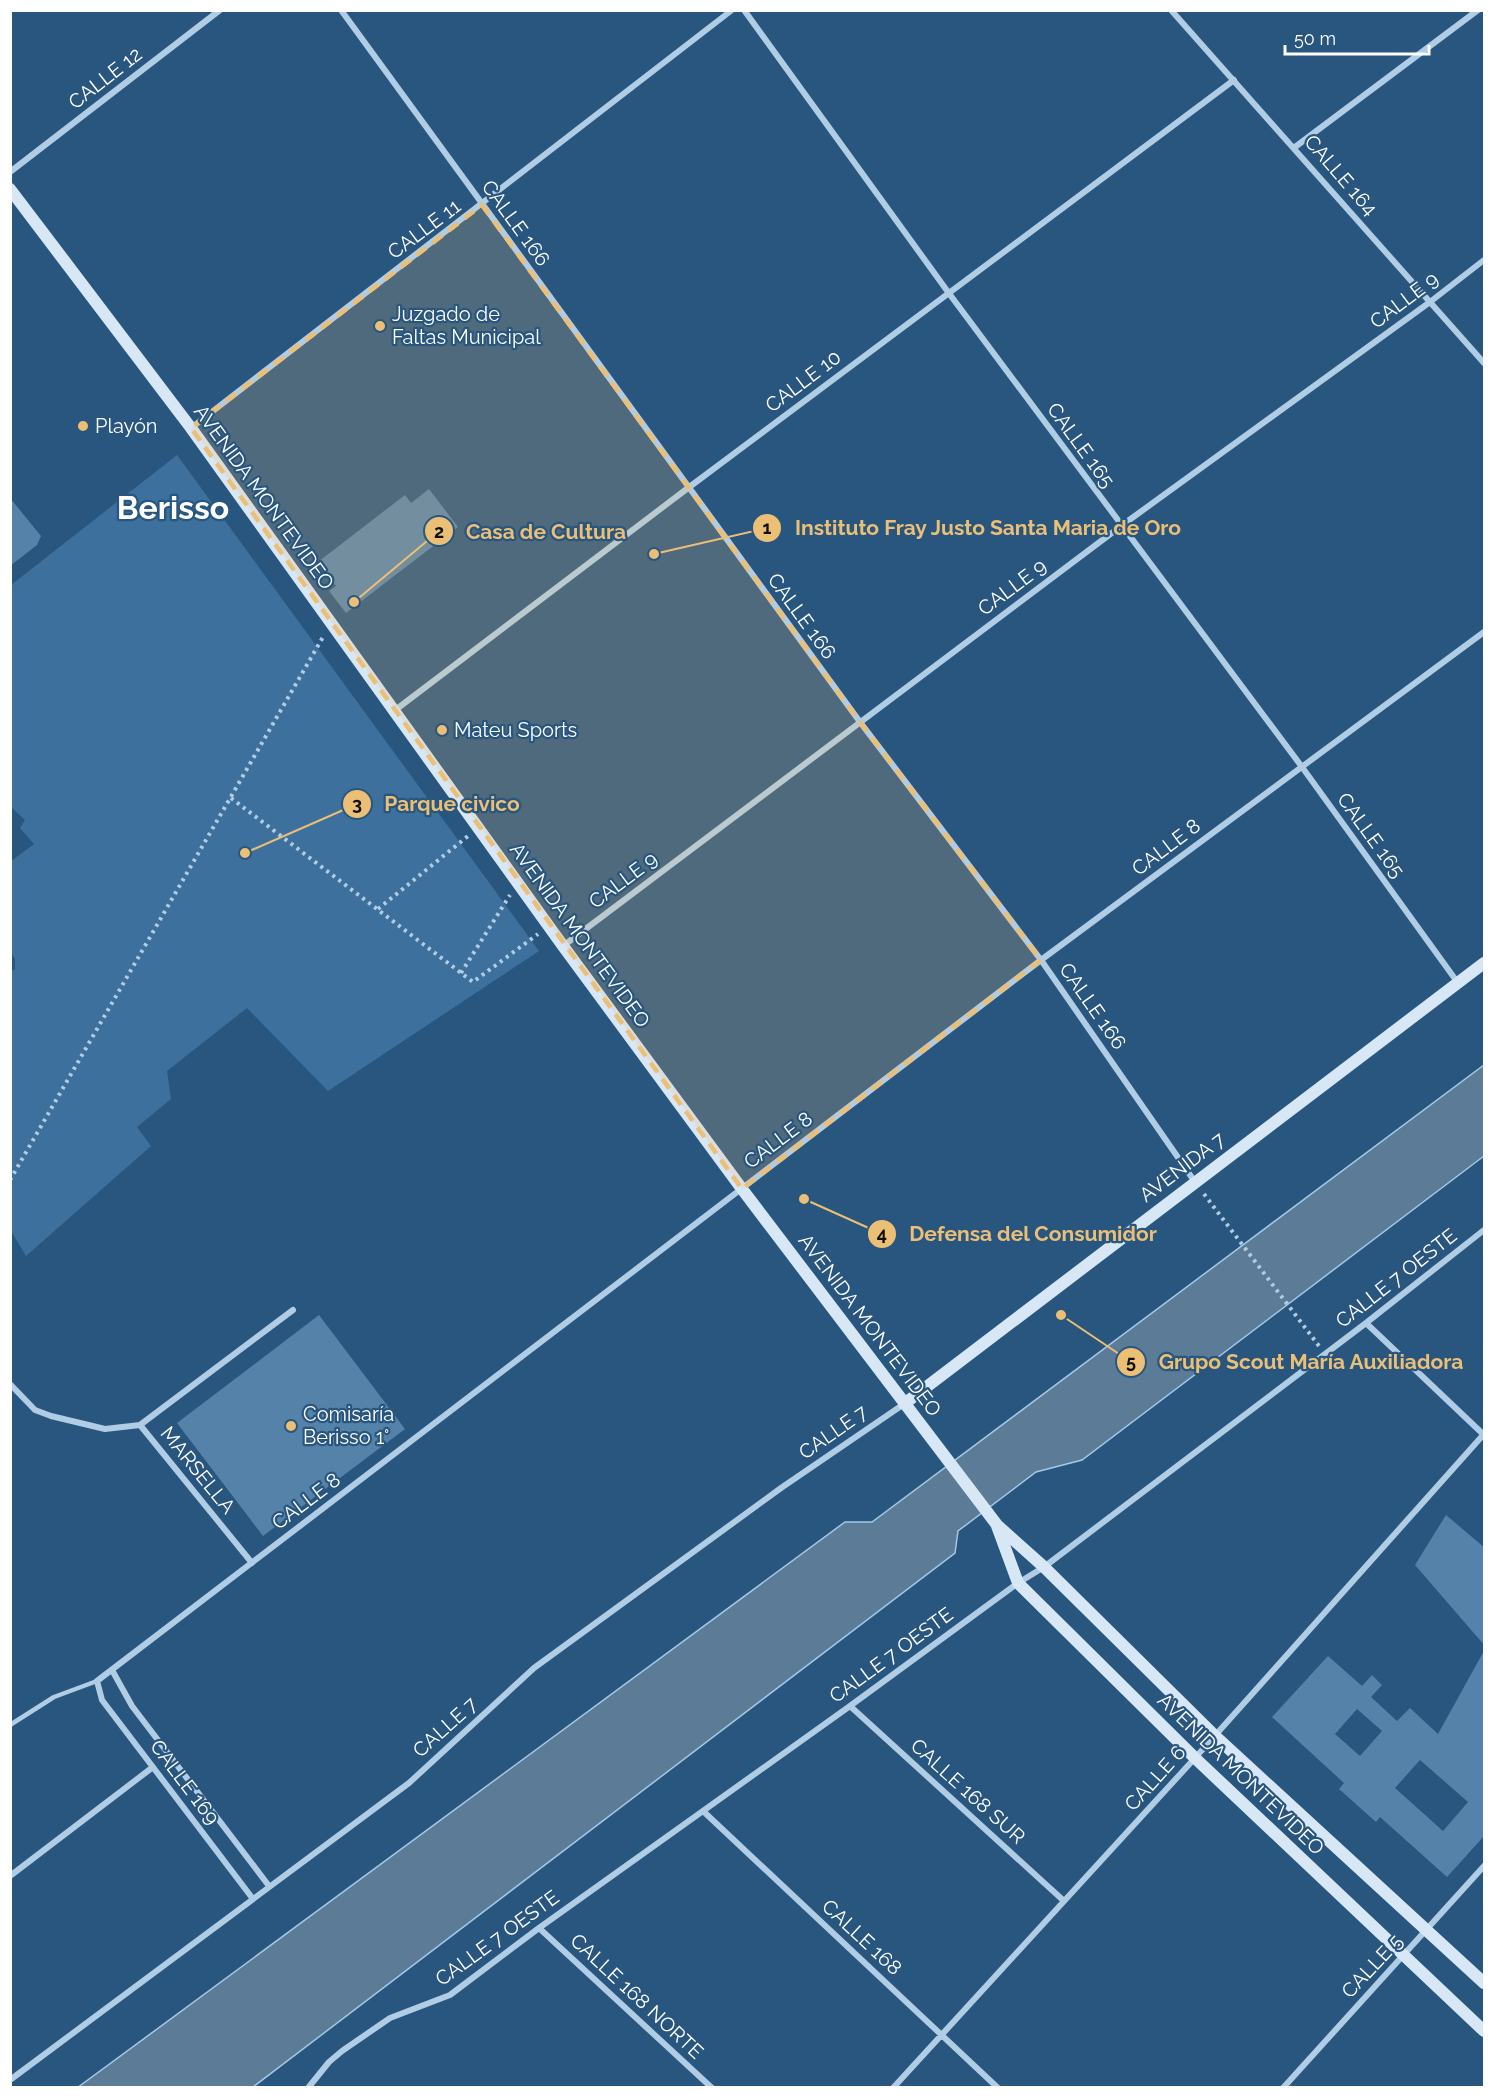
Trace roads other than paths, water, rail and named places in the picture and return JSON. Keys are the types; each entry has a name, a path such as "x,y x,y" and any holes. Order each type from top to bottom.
{"main road":[{"name":"AVENIDA MONTEVIDEO","path":"10,189 191,428 548,926 742,1189 997,1525 1044,1567 1215,1736 1485,1983"},
{"name":"AVENIDA 7","path":"904,1404 1485,963"},
{"name":"AVENIDA MONTEVIDEO","path":"997,1525 1018,1583 1195,1758 1485,2031"}],"street":[{"name":"CALLE 12","path":"10,172 220,10"},
{"name":"CALLE 166","path":"341,10 860,722 1041,960 1195,1182"},
{"name":"CALLE 11","path":"191,428 732,10"},
{"name":"CALLE 165","path":"744,10 948,292 1302,766 1458,983"},
{"name":"CALLE 164","path":"1172,10 1485,363"},
{"path":"1295,147 1478,10"},
{"name":"CALLE 10","path":"394,711 948,292 1234,80"},
{"name":"CALLE 9","path":"563,946 1121,526 1485,260"},
{"name":"CALLE 8","path":"97,1681 1041,960 1485,632"},
{"name":"CALLE 7 OESTE","path":"308,2088 329,2062 380,2024 450,1995 539,1928 1018,1583 1044,1567 1485,1230"},
{"path":"140,1425 293,1310"},
{"path":"1366,1323 1484,1434"},
{"name":"MARSELLA","path":"10,1384 35,1410 51,1416 105,1429 140,1425 252,1563"},
{"name":"CALLE 7","path":"10,2080 409,1783 534,1668 781,1488 904,1404"},
{"name":"CALLE 6","path":"893,2088 1215,1736 1484,1434"},
{"name":"CALLE 169","path":"112,1670 132,1706 269,1886"},
{"name":"CALLE 169","path":"97,1681 102,1700 252,1899"},
{"name":"CALLE 168 SUR","path":"850,1706 1064,1901"},
{"path":"10,1876 153,1767"},
{"name":"CALLE 168","path":"703,1811 998,2088"},
{"name":"CALLE 5","path":"1283,2088 1485,1866"},
{"name":"CALLE 168 NORTE","path":"539,1928 712,2088"}],"lane":[{"path":"10,1725 54,1697 97,1681"}],"place":[{"name":"Juzgado de Faltas Municipal","path":"380,326"},
{"name":"Playón","path":"83,426"},
{"name":"Instituto Fray Justo Santa Maria de Oro","path":"654,554"},
{"name":"Casa de Cultura","path":"354,602"},
{"name":"Mateu Sports","path":"442,730"},
{"name":"Parque civico","path":"245,853"},
{"name":"Defensa del Consumidor","path":"804,1199"},
{"name":"Grupo Scout María Auxiliadora","path":"1061,1315"},
{"name":"Comisaría Berisso 1°","path":"291,1426"}],"district":[{"name":"Berisso","path":"173,508"}]}
